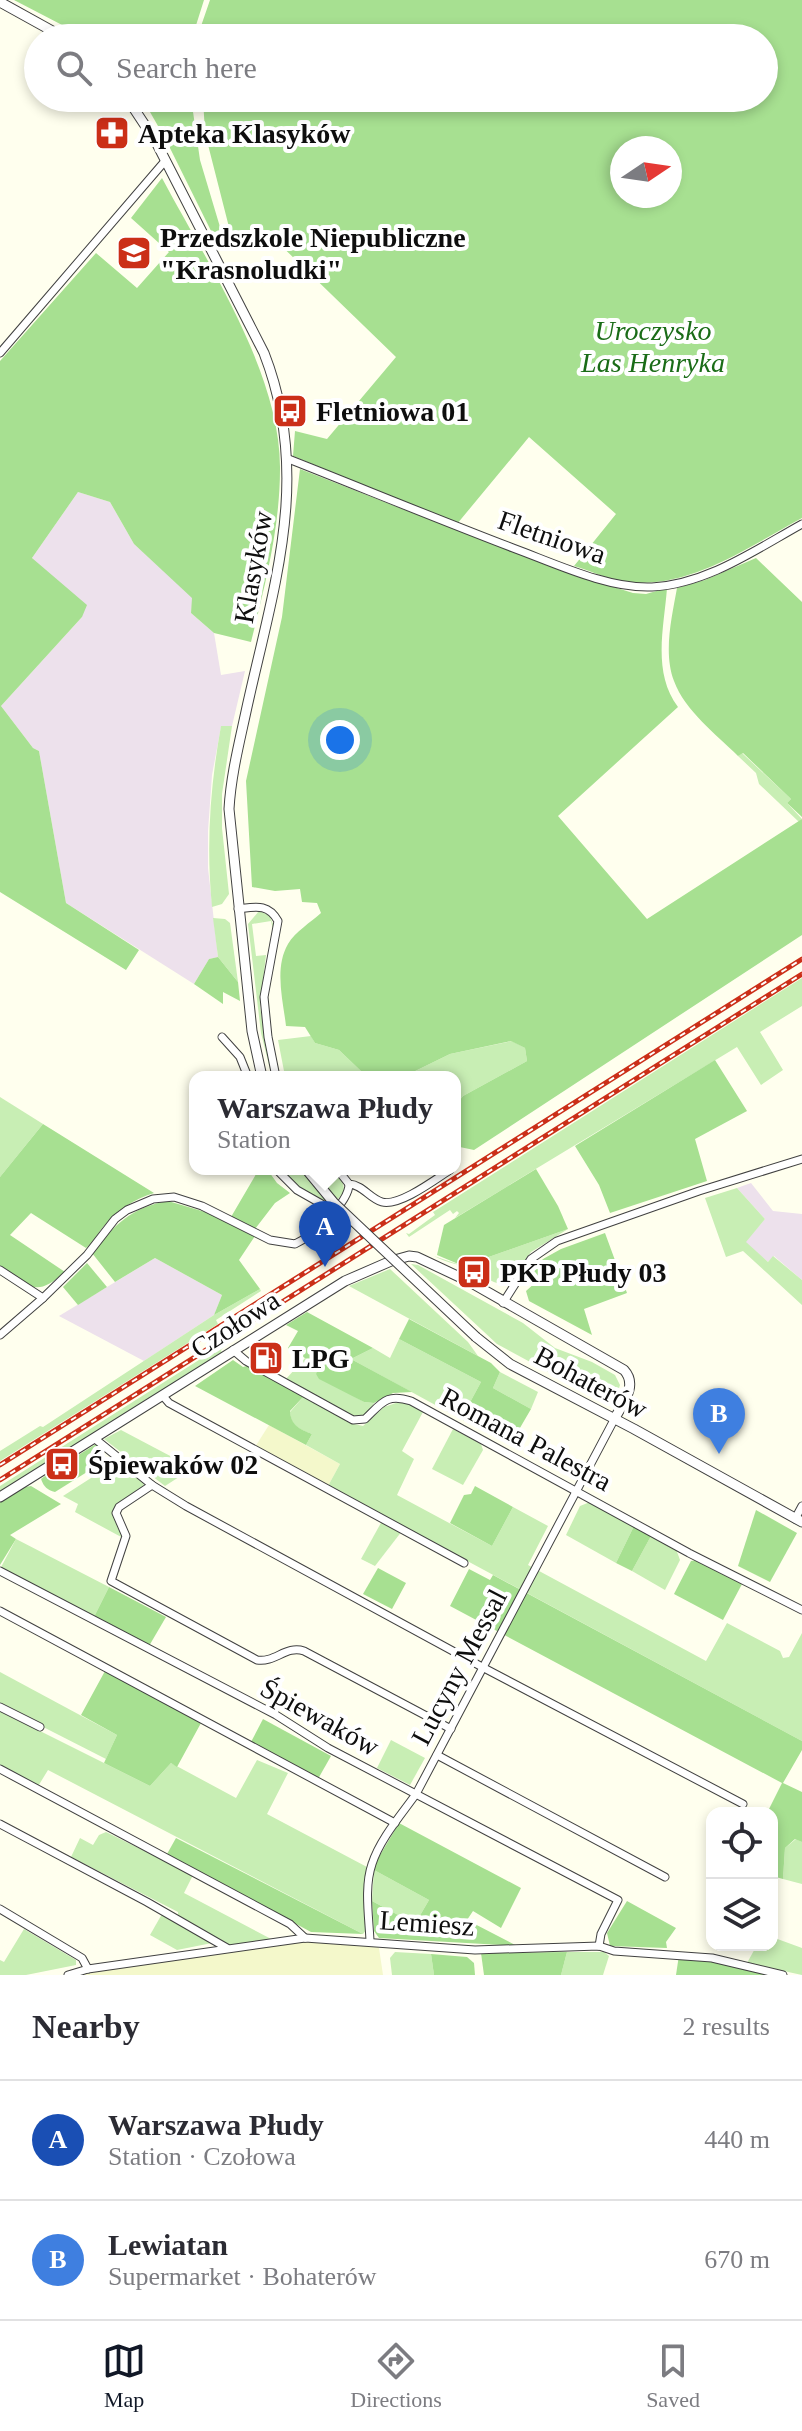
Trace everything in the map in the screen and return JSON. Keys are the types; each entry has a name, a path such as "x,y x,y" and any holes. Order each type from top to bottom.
{"street":[{"path":"0,2 40,24"},
{"name":"Klasyków","path":"136,112 156,142 264,353 281,407 287,502 283,545 230,789 230,831 238,909 252,1031 261,1071"},
{"path":"0,353 165,161"},
{"name":"Fletniowa","path":"286,458 573,570 627,586 654,587 682,583 715,572 802,524"},
{"path":"238,909 262,906 278,921 264,997 275,1071"},
{"path":"222,1037 240,1057 246,1071"},
{"path":"503,1303 531,1259 557,1241 802,1159"},
{"path":"282,1175 297,1190 334,1211"},
{"name":"Bohaterów","path":"311,1175 334,1203 382,1249 476,1337 510,1364 799,1520"},
{"path":"342,1175 349,1184 359,1186 383,1202 392,1203 441,1175"},
{"path":"0,1335 87,1255 115,1219 127,1210 153,1199 174,1197 202,1206 286,1245 304,1239 334,1211 347,1197 349,1184"},
{"name":"Czołowa","path":"0,1497 353,1276 409,1256 448,1271 627,1372 630,1388 615,1418"},
{"path":"0,1270 43,1298"},
{"name":"Romana Palestra","path":"233,1350 246,1361 353,1420 365,1419 385,1400 397,1397 411,1401 802,1610"},
{"path":"163,1396 169,1403 464,1563"},
{"name":"Lucyny Messal","path":"370,1941 368,1880 372,1863 416,1794 615,1418"},
{"path":"94,1438 152,1485 186,1506 743,1804"},
{"path":"152,1485 119,1507 116,1513 126,1536 111,1581 257,1660 271,1660 290,1650 304,1651 451,1729"},
{"path":"799,1520 802,1506"},
{"name":"Śpiewaków","path":"0,1571 276,1715 328,1748 618,1900 601,1934 599,1946"},
{"path":"0,1611 395,1823"},
{"path":"0,1707 40,1727"},
{"path":"437,1755 665,1877"},
{"path":"0,1769 290,1924 305,1938"},
{"path":"0,1824 227,1948"},
{"path":"0,1909 82,1958 88,1969"},
{"name":"Lemiesz","path":"68,1975 88,1969 305,1938 475,1950 599,1946 614,1951 712,1958 783,1975"}],"shaded area":[{"path":"78,492 110,502 134,544 193,598 191,613 214,633 221,675 245,671 232,726 221,727 212,775 208,868 218,957 209,959 194,984 66,903 39,751 33,748 1,706 82,617 32,558"},
{"path":"751,1183 773,1211 802,1214 802,1280 774,1256 768,1262 745,1242 765,1219 737,1188"},
{"path":"155,1258 222,1295 214,1315 144,1361 59,1316"}],"green space":[{"path":"14,0 204,0 196,24 60,24"},
{"name":"Uroczysko Las Henryka","path":"210,0 802,0 802,518 697,572 674,579 628,582 574,566 616,514 529,437 457,524 293,456 295,431 327,439 396,357 267,232 250,243 231,235 205,133 204,112 778,112 778,24 202,24"},
{"path":"150,112 193,112 200,160 223,237 215,239"},
{"path":"162,178 238,319 255,357 277,432 280,469 277,513 271,556 251,642 214,633 191,613 192,598 134,544 110,502 78,492 32,558 87,605 82,617 1,706 33,748 39,751 66,903 139,950 126,970 0,892 0,361 96,253 137,288 169,252 131,218"},
{"path":"300,469 559,570 633,593 646,594 667,588 662,665 670,693 678,707 558,816 647,919 802,819 802,935 474,1150 461,1147 461,1098 527,1061 525,1048 511,1041 450,1054 415,1071 361,1071 339,1050 315,1043 305,1027 286,1026 281,984 284,953 295,935 321,913 317,903 302,902 300,889 275,891 252,887 246,781 282,617"},
{"path":"756,558 802,602 802,817 787,803 791,799 743,753 738,756 693,712 674,681 669,659 677,588 705,580"},
{"path":"221,726 232,726 222,794 229,894 222,904 212,907 210,816"},
{"path":"742,753 791,799 787,803 802,819 799,822 759,784 756,773 738,756"},
{"path":"259,911 269,915 273,924 273,930 271,921 252,924 256,956 266,955 260,1007 271,1071 261,1033 248,924"},
{"path":"213,918 225,919 230,923 238,982 218,957"},
{"path":"218,957 238,982 240,1001 223,992 223,1004 194,984 209,959"},
{"path":"802,978 802,1006 760,1032 783,1070 761,1085 737,1047 455,1218 459,1213 453,1214 450,1210 409,1237 406,1233 409,1234 435,1215 433,1212"},
{"path":"311,1036 315,1043 339,1050 361,1071 284,1071 278,1040"},
{"path":"512,1041 525,1048 527,1061 461,1098 461,1071 415,1071 450,1054"},
{"path":"715,1060 747,1111 695,1139 707,1181 610,1213 599,1185 575,1146"},
{"path":"0,1097 43,1124 0,1177"},
{"path":"43,1124 154,1193 120,1210 86,1248 31,1213 10,1235 65,1272 46,1285 32,1287 0,1266 0,1177"},
{"path":"536,1169 568,1229 463,1266 437,1255 444,1225"},
{"path":"256,1175 271,1175 290,1193 275,1203 255,1229 231,1217"},
{"path":"287,1175 338,1175 344,1192 335,1202 327,1201 299,1186"},
{"path":"737,1188 765,1219 746,1242 768,1262 773,1256 802,1280 802,1305 743,1251 726,1257 705,1198"},
{"path":"168,1201 212,1214 255,1236 239,1260 260,1289 214,1315 222,1295 155,1258 115,1282 92,1253 125,1219 144,1208"},
{"path":"568,1229 531,1252 514,1275 502,1284 463,1266"},
{"path":"605,1233 627,1293 584,1309 592,1335 529,1301 526,1291 536,1282 534,1269 543,1259"},
{"path":"87,1263 107,1287 78,1305 63,1287"},
{"path":"411,1264 523,1323 555,1348 592,1362 615,1375 620,1385 617,1395 610,1401 602,1401 497,1344"},
{"path":"390,1269 468,1342 478,1356 349,1286"},
{"path":"260,1289 216,1320 218,1324 0,1461 0,1451"},
{"path":"307,1312 373,1348 351,1359 412,1392 393,1393 374,1403 364,1402 319,1379 316,1374 319,1362 288,1348 298,1331 286,1325"},
{"path":"409,1319 491,1363 500,1372 493,1388 531,1409 510,1445 461,1419 481,1382 399,1339"},
{"path":"399,1339 481,1382 461,1419 351,1359 373,1348 390,1358"},
{"path":"229,1341 222,1353 0,1492 0,1486"},
{"path":"305,1358 319,1362 316,1374 364,1402 374,1403 369,1412 355,1417 286,1379"},
{"path":"233,1360 243,1367 250,1365 304,1396 290,1411 294,1424 312,1434 306,1445 195,1386"},
{"path":"500,1372 538,1392 531,1409 493,1388"},
{"path":"304,1396 363,1426 384,1407 402,1401 423,1412 402,1451 414,1459 397,1495 492,1546 513,1507 548,1526 528,1565 706,1661 727,1623 780,1651 783,1658 789,1657 802,1633 802,1741 328,1486 340,1464 306,1445 312,1434 292,1421 290,1412"},
{"path":"269,1425 340,1464 328,1486 255,1447"},
{"path":"453,1429 481,1444 483,1450 463,1485 432,1469"},
{"path":"121,1430 193,1468 165,1486 104,1439"},
{"path":"96,1444 104,1451 95,1467 55,1492 45,1486 41,1479"},
{"path":"109,1458 144,1485 116,1505 114,1510 123,1538 75,1512 78,1504 63,1496 91,1478"},
{"path":"31,1486 61,1504 10,1535 16,1539 0,1565 0,1502"},
{"path":"475,1486 513,1507 492,1546 450,1523 464,1495 471,1494"},
{"path":"590,1502 634,1526 616,1563 566,1535 580,1506"},
{"path":"756,1510 797,1533 770,1582 738,1566"},
{"path":"382,1521 402,1531 375,1566 361,1559"},
{"path":"634,1526 651,1536 632,1571 616,1563"},
{"path":"651,1536 676,1549 680,1560 665,1590 632,1571"},
{"path":"16,1539 109,1587 94,1617 0,1569"},
{"path":"697,1560 742,1584 723,1620 674,1594 691,1561"},
{"path":"378,1568 406,1583 392,1609 363,1594"},
{"path":"469,1569 490,1580 493,1575 802,1741 802,1750 783,1783 802,1792 802,1842 795,1839 785,1848 783,1879 778,1878 778,1807 770,1807 782,1783 450,1606"},
{"path":"109,1587 166,1617 149,1646 94,1617"},
{"path":"105,1671 201,1723 177,1767 171,1763 150,1786 104,1763 117,1735 81,1715"},
{"path":"0,1672 117,1735 106,1759 0,1705"},
{"path":"0,1711 150,1786 171,1763 236,1798 257,1760 288,1773 267,1814 367,1867 367,1929 363,1934 48,1770 37,1788 0,1767"},
{"path":"263,1719 331,1756 318,1779 251,1742"},
{"path":"391,1740 425,1758 410,1785 377,1768"},
{"path":"399,1823 521,1888 501,1928 473,1911 467,1920 517,1946 379,1938 374,1931 372,1901 415,1924 429,1900 374,1870"},
{"path":"106,1832 193,1875 184,1893 273,1940 229,1945 178,1918 178,1912 71,1857 80,1838 93,1845 99,1835"},
{"path":"176,1838 363,1934 311,1932 167,1854"},
{"path":"796,1839 802,1842 802,1884 783,1879 785,1848"},
{"path":"374,1870 429,1900 415,1924 372,1901"},
{"path":"627,1901 676,1928 666,1942 667,1948 610,1946 607,1933"},
{"path":"162,1914 212,1943 177,1950 150,1935"},
{"path":"24,1929 76,1960 76,1965 26,1975 0,1975 0,1960 4,1962"},
{"path":"778,1939 802,1948 802,1975 747,1963 754,1951 778,1951"},
{"path":"310,1941 376,1946 379,1948 383,1975 75,1975 227,1950"},
{"path":"395,1952 431,1954 434,1975 392,1975 390,1958"},
{"path":"567,1952 604,1952 609,1956 603,1975 561,1975"},
{"path":"567,1952 561,1975 484,1975 481,1953"},
{"path":"431,1954 467,1957 474,1963 475,1975 434,1975"},
{"path":"679,1955 712,1960 771,1975 676,1975"}],"railway":[{"path":"461,1174 802,959"},
{"path":"0,1480 802,974"},
{"path":"0,1465 460,1175"}],"place":[{"name":"Apteka Klasyków","path":"112,133"},
{"name":"Przedszkole Niepubliczne \"Krasnoludki\"","path":"134,253"},
{"name":"Fletniowa 01","path":"290,411"},
{"name":"Warszawa Płudy","path":"325,1267"},
{"name":"PKP Płudy 03","path":"474,1272"},
{"name":"LPG","path":"266,1358"},
{"name":"Lewiatan","path":"719,1454"},
{"name":"Śpiewaków 02","path":"62,1464"}]}
